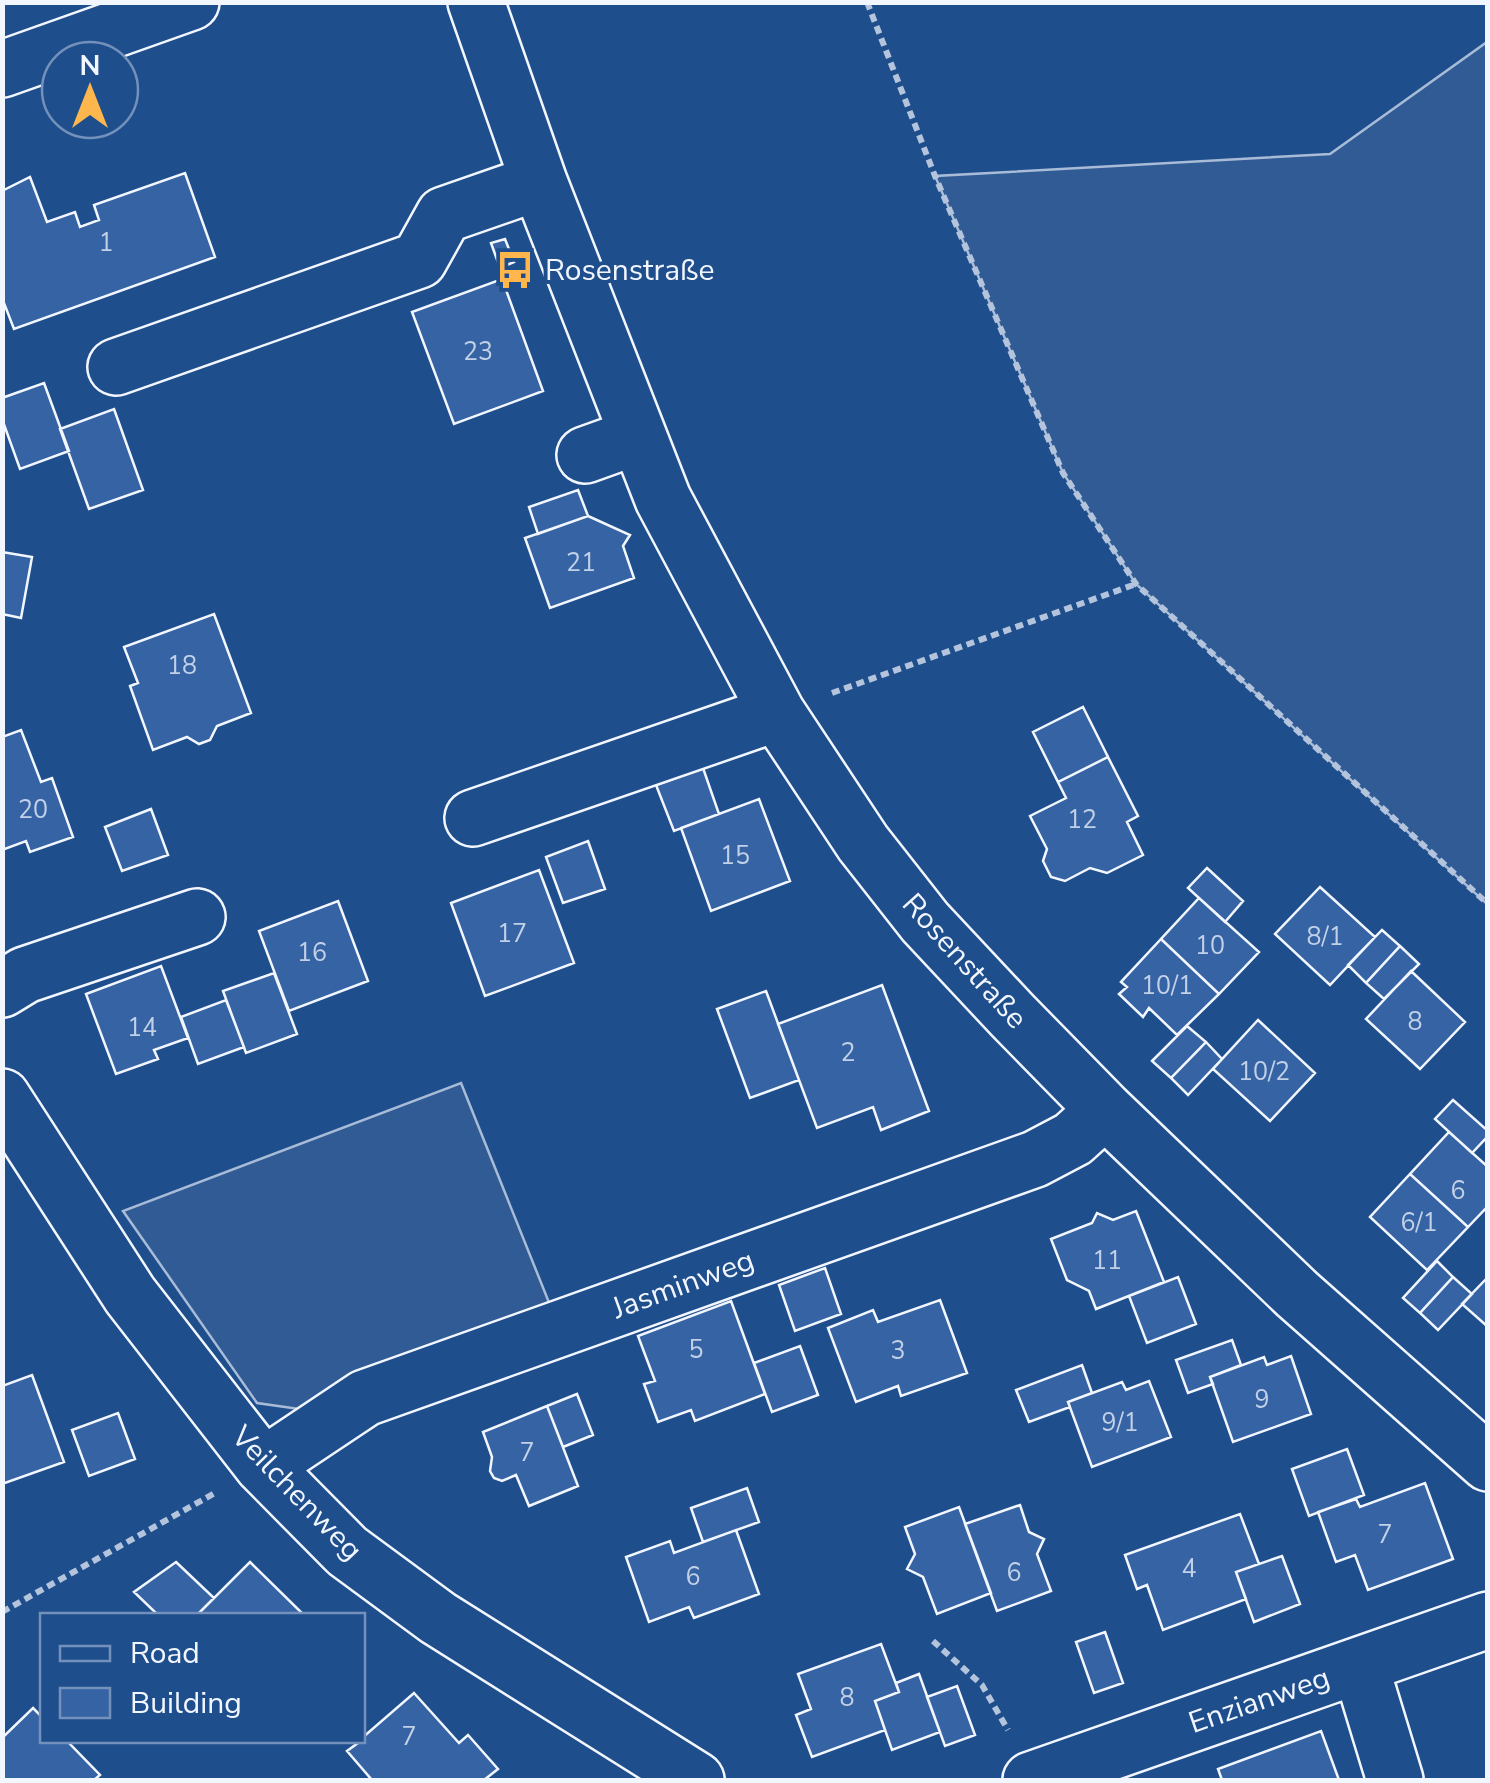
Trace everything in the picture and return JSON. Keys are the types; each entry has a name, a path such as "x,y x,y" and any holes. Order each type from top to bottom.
{"street":[{"path":"2,69 191,2"},
{"name":"Rosenstraße","path":"476,2 539,182 662,499 777,712 863,843 925,922 1105,1110 1297,1294 1488,1463"},
{"path":"116,366 420,260 444,215 539,182"},
{"path":"585,455 638,436"},
{"path":"473,818 777,712"},
{"path":"2,990 25,976 196,917"},
{"name":"Veilchenweg","path":"4,1102 130,1295 263,1466 347,1552 438,1618 696,1780"},
{"name":"Jasminweg","path":"263,1466 365,1398 1035,1159 1073,1139 1105,1110"},
{"name":"Enzianweg","path":"1033,1780 1488,1620"},
{"path":"1360,1665 1394,1780"}],"path":[{"path":"867,2 936,176 1063,473 1136,584 1488,904"},
{"path":"777,712 1136,584"},
{"path":"2,1612 263,1466"},
{"path":"933,1641 982,1685 1033,1780"}],"shaded area":[{"path":"1487,42 1487,904 1136,584 1063,473 935,176 1330,154"},
{"path":"461,1083 552,1310 299,1409 257,1403 123,1211"}],"building":[{"path":"185,173 215,257 14,329 2,298 2,191 30,177 47,222 75,212 80,227 99,220 94,205"},
{"path":"505,239 514,262 500,268 491,243"},
{"path":"502,279 543,391 454,424 412,312"},
{"path":"44,383 69,451 20,469 2,419 2,398"},
{"path":"114,409 143,490 89,509 60,429"},
{"path":"578,490 588,516 538,534 529,507"},
{"path":"588,516 630,535 623,546 634,578 550,608 525,538"},
{"path":"2,552 32,557 21,618 2,614"},
{"path":"214,614 251,713 217,726 210,740 199,744 187,737 153,750 130,686 138,683 124,647"},
{"path":"1083,707 1108,757 1058,782 1033,732"},
{"path":"21,730 41,782 52,778 73,837 30,852 26,841 2,850 2,737"},
{"path":"1108,757 1138,816 1127,822 1143,855 1107,873 1090,868 1065,881 1051,877 1043,861 1047,849 1030,816 1066,798 1058,782"},
{"path":"703,768 719,814 674,831 656,785"},
{"path":"759,799 790,881 711,911 681,828"},
{"path":"151,809 168,855 122,871 105,827"},
{"path":"588,841 605,889 563,903 546,857"},
{"path":"1207,868 1243,901 1225,922 1188,888"},
{"path":"539,870 574,963 485,996 451,903"},
{"path":"1320,887 1375,937 1330,985 1275,934"},
{"path":"1199,898 1259,952 1219,994 1161,939"},
{"path":"338,901 368,981 289,1011 259,931"},
{"path":"1382,930 1400,946 1366,983 1348,965"},
{"path":"1161,939 1219,994 1177,1035 1149,1008 1143,1017 1119,994 1127,987 1121,982"},
{"path":"1400,946 1419,964 1384,999 1366,983"},
{"path":"161,966 188,1038 154,1050 158,1059 116,1074 86,994"},
{"path":"1411,971 1465,1022 1420,1069 1366,1019"},
{"path":"274,973 297,1034 246,1053 223,991"},
{"path":"882,985 929,1111 881,1130 873,1107 817,1128 778,1024"},
{"path":"766,991 799,1080 750,1098 717,1009"},
{"path":"226,1000 244,1047 198,1064 181,1017"},
{"path":"1258,1020 1315,1073 1270,1121 1213,1069"},
{"path":"1187,1026 1206,1042 1171,1078 1152,1061"},
{"path":"1206,1042 1222,1059 1188,1095 1171,1078"},
{"path":"1453,1100 1488,1131 1472,1153 1435,1119"},
{"path":"1449,1132 1488,1167 1488,1206 1468,1227 1410,1174"},
{"path":"1410,1174 1468,1227 1427,1270 1370,1217"},
{"path":"1136,1211 1164,1282 1096,1309 1089,1291 1067,1280 1051,1239 1092,1223 1097,1213 1113,1220"},
{"path":"1437,1261 1453,1277 1420,1313 1403,1298"},
{"path":"825,1268 841,1314 795,1331 779,1285"},
{"path":"1178,1277 1196,1324 1147,1343 1129,1296"},
{"path":"1453,1277 1472,1294 1438,1330 1420,1313"},
{"path":"1488,1277 1488,1327 1462,1304"},
{"path":"940,1300 967,1373 901,1396 898,1386 856,1402 828,1328 873,1310 878,1322"},
{"path":"731,1301 765,1394 695,1421 691,1410 658,1422 644,1384 655,1381 638,1336"},
{"path":"1232,1340 1241,1365 1210,1377 1213,1384 1188,1393 1176,1360"},
{"path":"800,1346 818,1395 772,1412 754,1363"},
{"path":"1291,1356 1311,1414 1233,1442 1210,1377 1264,1357 1267,1365"},
{"path":"1082,1365 1092,1393 1068,1402 1070,1407 1029,1422 1016,1390"},
{"path":"32,1375 64,1462 2,1484 2,1386"},
{"path":"1149,1381 1171,1437 1092,1467 1068,1402 1122,1382 1126,1390"},
{"path":"577,1394 593,1435 563,1447 547,1406"},
{"path":"547,1406 578,1486 529,1506 516,1475 502,1481 494,1478 483,1432"},
{"path":"118,1413 135,1459 89,1476 72,1430"},
{"path":"1347,1449 1364,1495 1309,1516 1292,1469"},
{"path":"1425,1483 1453,1559 1368,1590 1355,1555 1336,1562 1318,1512 1356,1499 1360,1507"},
{"path":"747,1488 759,1522 703,1542 691,1508"},
{"path":"1020,1505 1029,1532 1044,1539 1037,1554 1051,1591 997,1611 965,1524"},
{"path":"959,1507 991,1593 937,1614 923,1577 907,1569 915,1554 905,1527"},
{"path":"1240,1514 1259,1564 1236,1572 1246,1599 1163,1630 1147,1585 1137,1589 1125,1555"},
{"path":"736,1530 759,1594 694,1618 689,1607 649,1622 626,1557 670,1541 674,1553"},
{"path":"1282,1556 1300,1604 1254,1622 1236,1572"},
{"path":"176,1562 214,1598 199,1613 156,1613 134,1592"},
{"path":"250,1562 302,1613 199,1613"},
{"path":"1105,1632 1123,1683 1094,1693 1076,1642"},
{"path":"881,1644 899,1692 875,1701 885,1730 812,1757 796,1715 811,1709 798,1674"},
{"path":"919,1674 940,1732 892,1750 875,1701 899,1692 896,1683"},
{"path":"957,1686 975,1735 945,1746 927,1697"},
{"path":"414,1693 459,1743 468,1735 498,1769 484,1780 372,1780 347,1751 365,1743 365,1735"},
{"path":"33,1708 40,1715 40,1743 69,1743 100,1775 94,1780 2,1780 2,1738"},
{"path":"1321,1731 1339,1780 1222,1780 1218,1769"}],"place":[{"name":"Rosenstraße","path":"515,270"}]}
